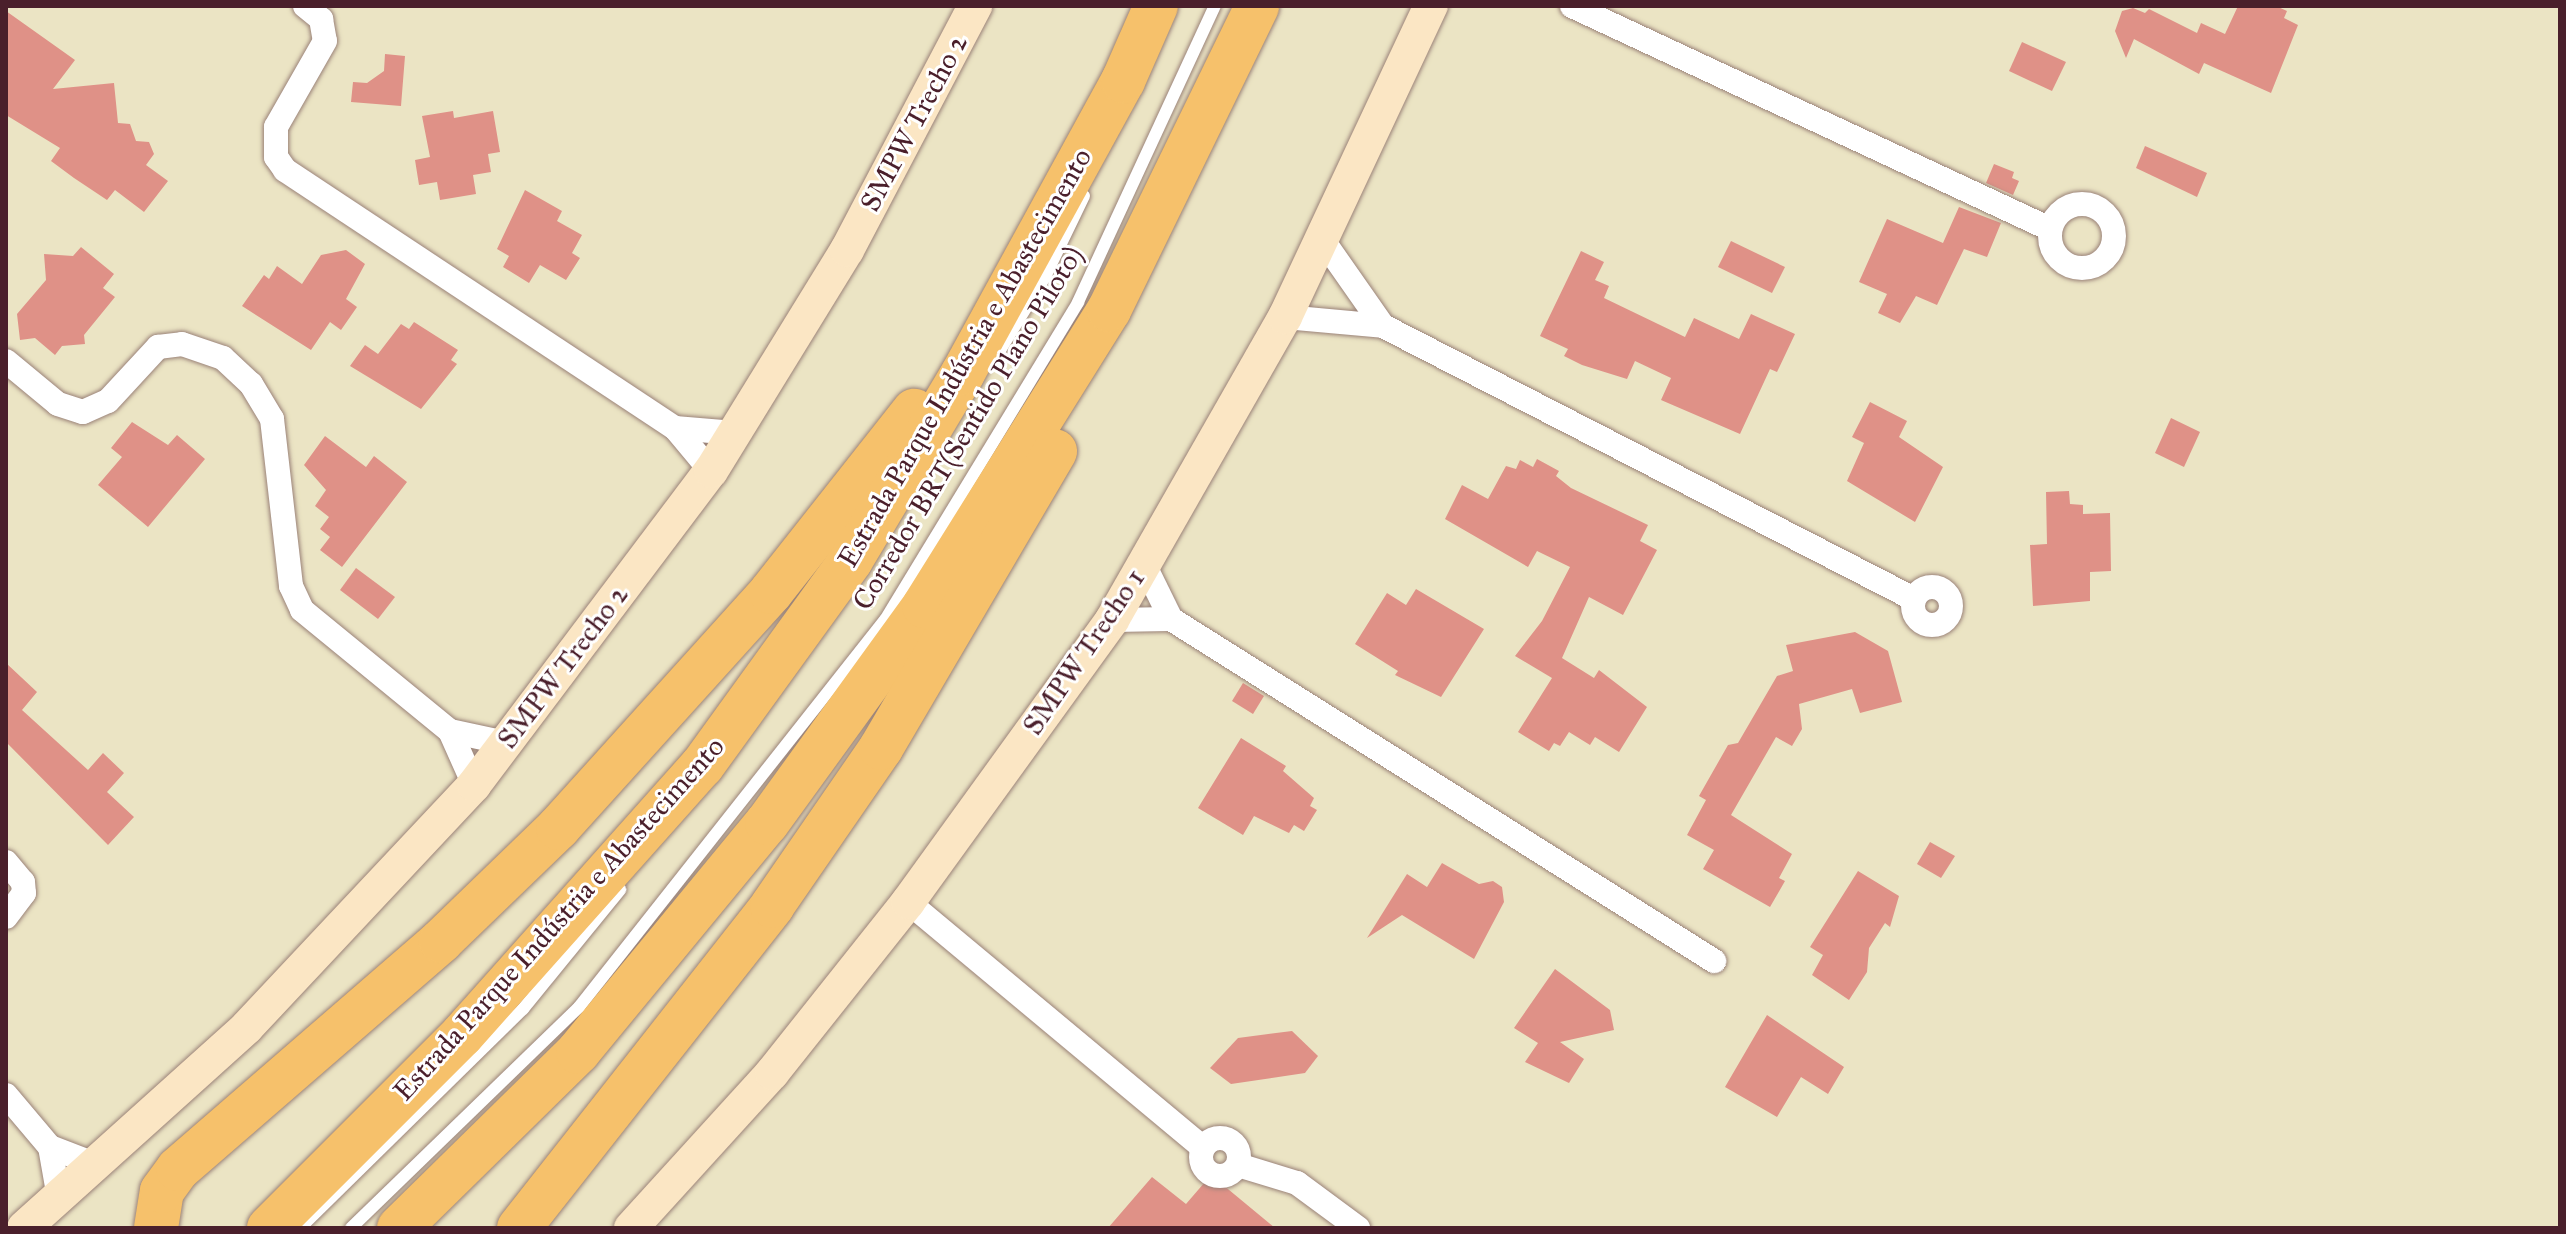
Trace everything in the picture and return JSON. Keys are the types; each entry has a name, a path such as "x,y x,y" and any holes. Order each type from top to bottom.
{"highway":[{"name":"Estrada Parque Indústria e Abastecimento","path":"269,1228 462,1035 702,766 851,560 976,370 1123,81 1156,6"},
{"path":"399,1228 578,1052 767,823 924,606 1109,310 1257,6"},
{"path":"519,1228 772,906 881,748 1045,472 1084,388 1109,310"},
{"path":"159,1210 178,1169 406,972 558,828 761,604 921,404 976,370"}],"street":[{"path":"305,6 321,19 325,41 276,127 276,157 285,170 675,428 711,471"},
{"name":"SMPW Trecho 2","path":"24,1228 247,1027 474,785 711,471 847,250 975,6"},
{"name":"SMPW Trecho 1","path":"631,1228 772,1073 908,902 1112,620 1285,317 1431,6"},
{"path":"1572,6 2050,229"},
{"path":"1322,239 1383,326"},
{"path":"1285,317 1383,326 1914,599"},
{"path":"6,361 58,404 83,412 108,401 158,347 182,344 223,358 251,384 272,419 291,586 302,610 450,731 474,785"},
{"path":"675,428 735,433"},
{"path":"1144,564 1171,619 1714,961"},
{"path":"1112,620 1171,619"},
{"path":"450,731 506,743"},
{"path":"6,862 23,882 24,893 6,917"},
{"path":"908,902 1203,1148 1214,1139 1228,1139 1238,1150 1238,1165 1297,1183 1358,1228"},
{"path":"6,1095 50,1147 97,1165"},
{"path":"50,1147 59,1198"}],"lane":[{"name":"Corredor BRT(Sentido Plano Piloto)","path":"351,1228 579,1007 885,620 1078,302 1215,6"},
{"path":"1127,106 1148,63"},
{"path":"976,370 1045,277 1093,177"},
{"path":"704,787 915,483"},
{"path":"300,1228 523,1009 634,873"}],"building":[{"path":"2238,6 2276,6 2287,11 2284,18 2298,25 2271,93 2204,63 2199,74 2134,39 2126,58 2115,31 2122,11 2133,8 2145,13 2149,9 2197,33 2201,23 2225,34"},
{"path":"6,11 75,60 53,89 114,83 118,123 130,124 136,141 149,142 154,154 146,165 168,181 144,212 115,190 107,200 74,178 51,161 60,148 6,115"},
{"path":"2022,42 2066,62 2052,91 2009,71"},
{"path":"385,54 405,56 401,106 351,102 353,82 367,83 384,71"},
{"path":"453,111 454,118 493,111 500,152 488,154 491,172 473,175 476,194 440,200 437,182 419,185 415,160 430,157 422,116"},
{"path":"2145,146 2207,173 2197,197 2136,168"},
{"path":"1994,164 2014,172 2012,178 2019,181 2013,195 1986,183"},
{"path":"525,190 562,211 557,221 582,235 572,253 580,258 566,280 540,265 529,283 503,267 509,256 497,249"},
{"path":"1959,207 2001,223 1987,257 1964,249 1937,305 1916,296 1900,323 1878,313 1887,294 1859,282 1887,219 1943,243"},
{"path":"1731,241 1785,267 1772,293 1718,267"},
{"path":"81,247 114,274 103,288 115,297 84,335 85,344 62,346 55,355 35,338 20,340 17,314 46,280 44,254 73,256"},
{"path":"346,250 365,264 346,299 357,307 341,330 330,322 311,350 242,306 264,275 269,279 277,266 302,284 321,255"},
{"path":"1581,251 1604,262 1595,280 1609,286 1604,298 1685,337 1694,318 1739,339 1751,314 1795,334 1777,372 1770,369 1740,434 1661,400 1671,378 1635,361 1627,379 1582,365 1564,356 1568,349 1540,336"},
{"path":"414,322 458,350 451,360 457,364 421,409 350,366 365,345 378,354 401,324 409,329"},
{"path":"1870,402 1907,421 1899,437 1943,467 1915,522 1847,481 1864,443 1852,437"},
{"path":"2171,418 2200,432 2184,467 2155,453"},
{"path":"132,422 168,445 177,435 205,459 148,527 98,485 122,457 111,448"},
{"path":"325,436 366,467 374,456 407,482 342,567 320,550 330,537 320,529 329,517 315,506 326,490 304,465"},
{"path":"1537,459 1559,471 1556,476 1571,488 1648,525 1640,541 1657,550 1623,615 1589,597 1562,658 1594,678 1599,670 1647,707 1619,752 1595,737 1590,745 1569,732 1560,746 1554,743 1549,751 1518,732 1552,678 1515,656 1542,621 1570,567 1537,551 1528,567 1445,519 1462,485 1488,499 1506,466 1516,469 1520,460 1533,467"},
{"path":"2069,491 2070,504 2083,505 2083,514 2110,513 2111,571 2090,572 2090,601 2033,606 2030,545 2047,544 2046,492"},
{"path":"356,568 395,597 378,619 340,590"},
{"path":"1416,589 1484,629 1441,697 1395,675 1398,671 1355,644 1387,593 1406,605"},
{"path":"1855,632 1888,651 1902,702 1860,713 1852,689 1799,704 1802,729 1792,746 1776,737 1731,815 1792,854 1779,878 1785,881 1770,907 1703,869 1714,850 1687,835 1706,800 1699,796 1728,745 1738,743 1777,676 1793,671 1786,645"},
{"path":"6,663 37,692 22,710 88,770 103,753 124,773 107,792 134,817 108,845 6,742"},
{"path":"1243,683 1264,696 1253,714 1232,701"},
{"path":"1241,738 1286,766 1283,771 1314,798 1310,806 1317,810 1304,831 1294,825 1289,833 1254,816 1243,835 1198,808"},
{"path":"1930,842 1955,856 1941,878 1917,864"},
{"path":"1442,863 1479,884 1493,881 1502,887 1504,902 1474,959 1402,915 1367,938 1407,874 1427,887"},
{"path":"1858,871 1899,896 1890,927 1885,923 1869,948 1867,972 1849,1000 1812,975 1823,955 1810,947"},
{"path":"1555,969 1610,1010 1614,1030 1560,1042 1584,1059 1569,1083 1525,1062 1538,1043 1514,1028"},
{"path":"1767,1015 1844,1067 1828,1094 1801,1077 1777,1117 1725,1087"},
{"path":"1292,1031 1318,1056 1305,1073 1231,1084 1210,1068 1238,1038"},
{"path":"1211,1175 1275,1228 1108,1228 1152,1177 1186,1204"}]}
